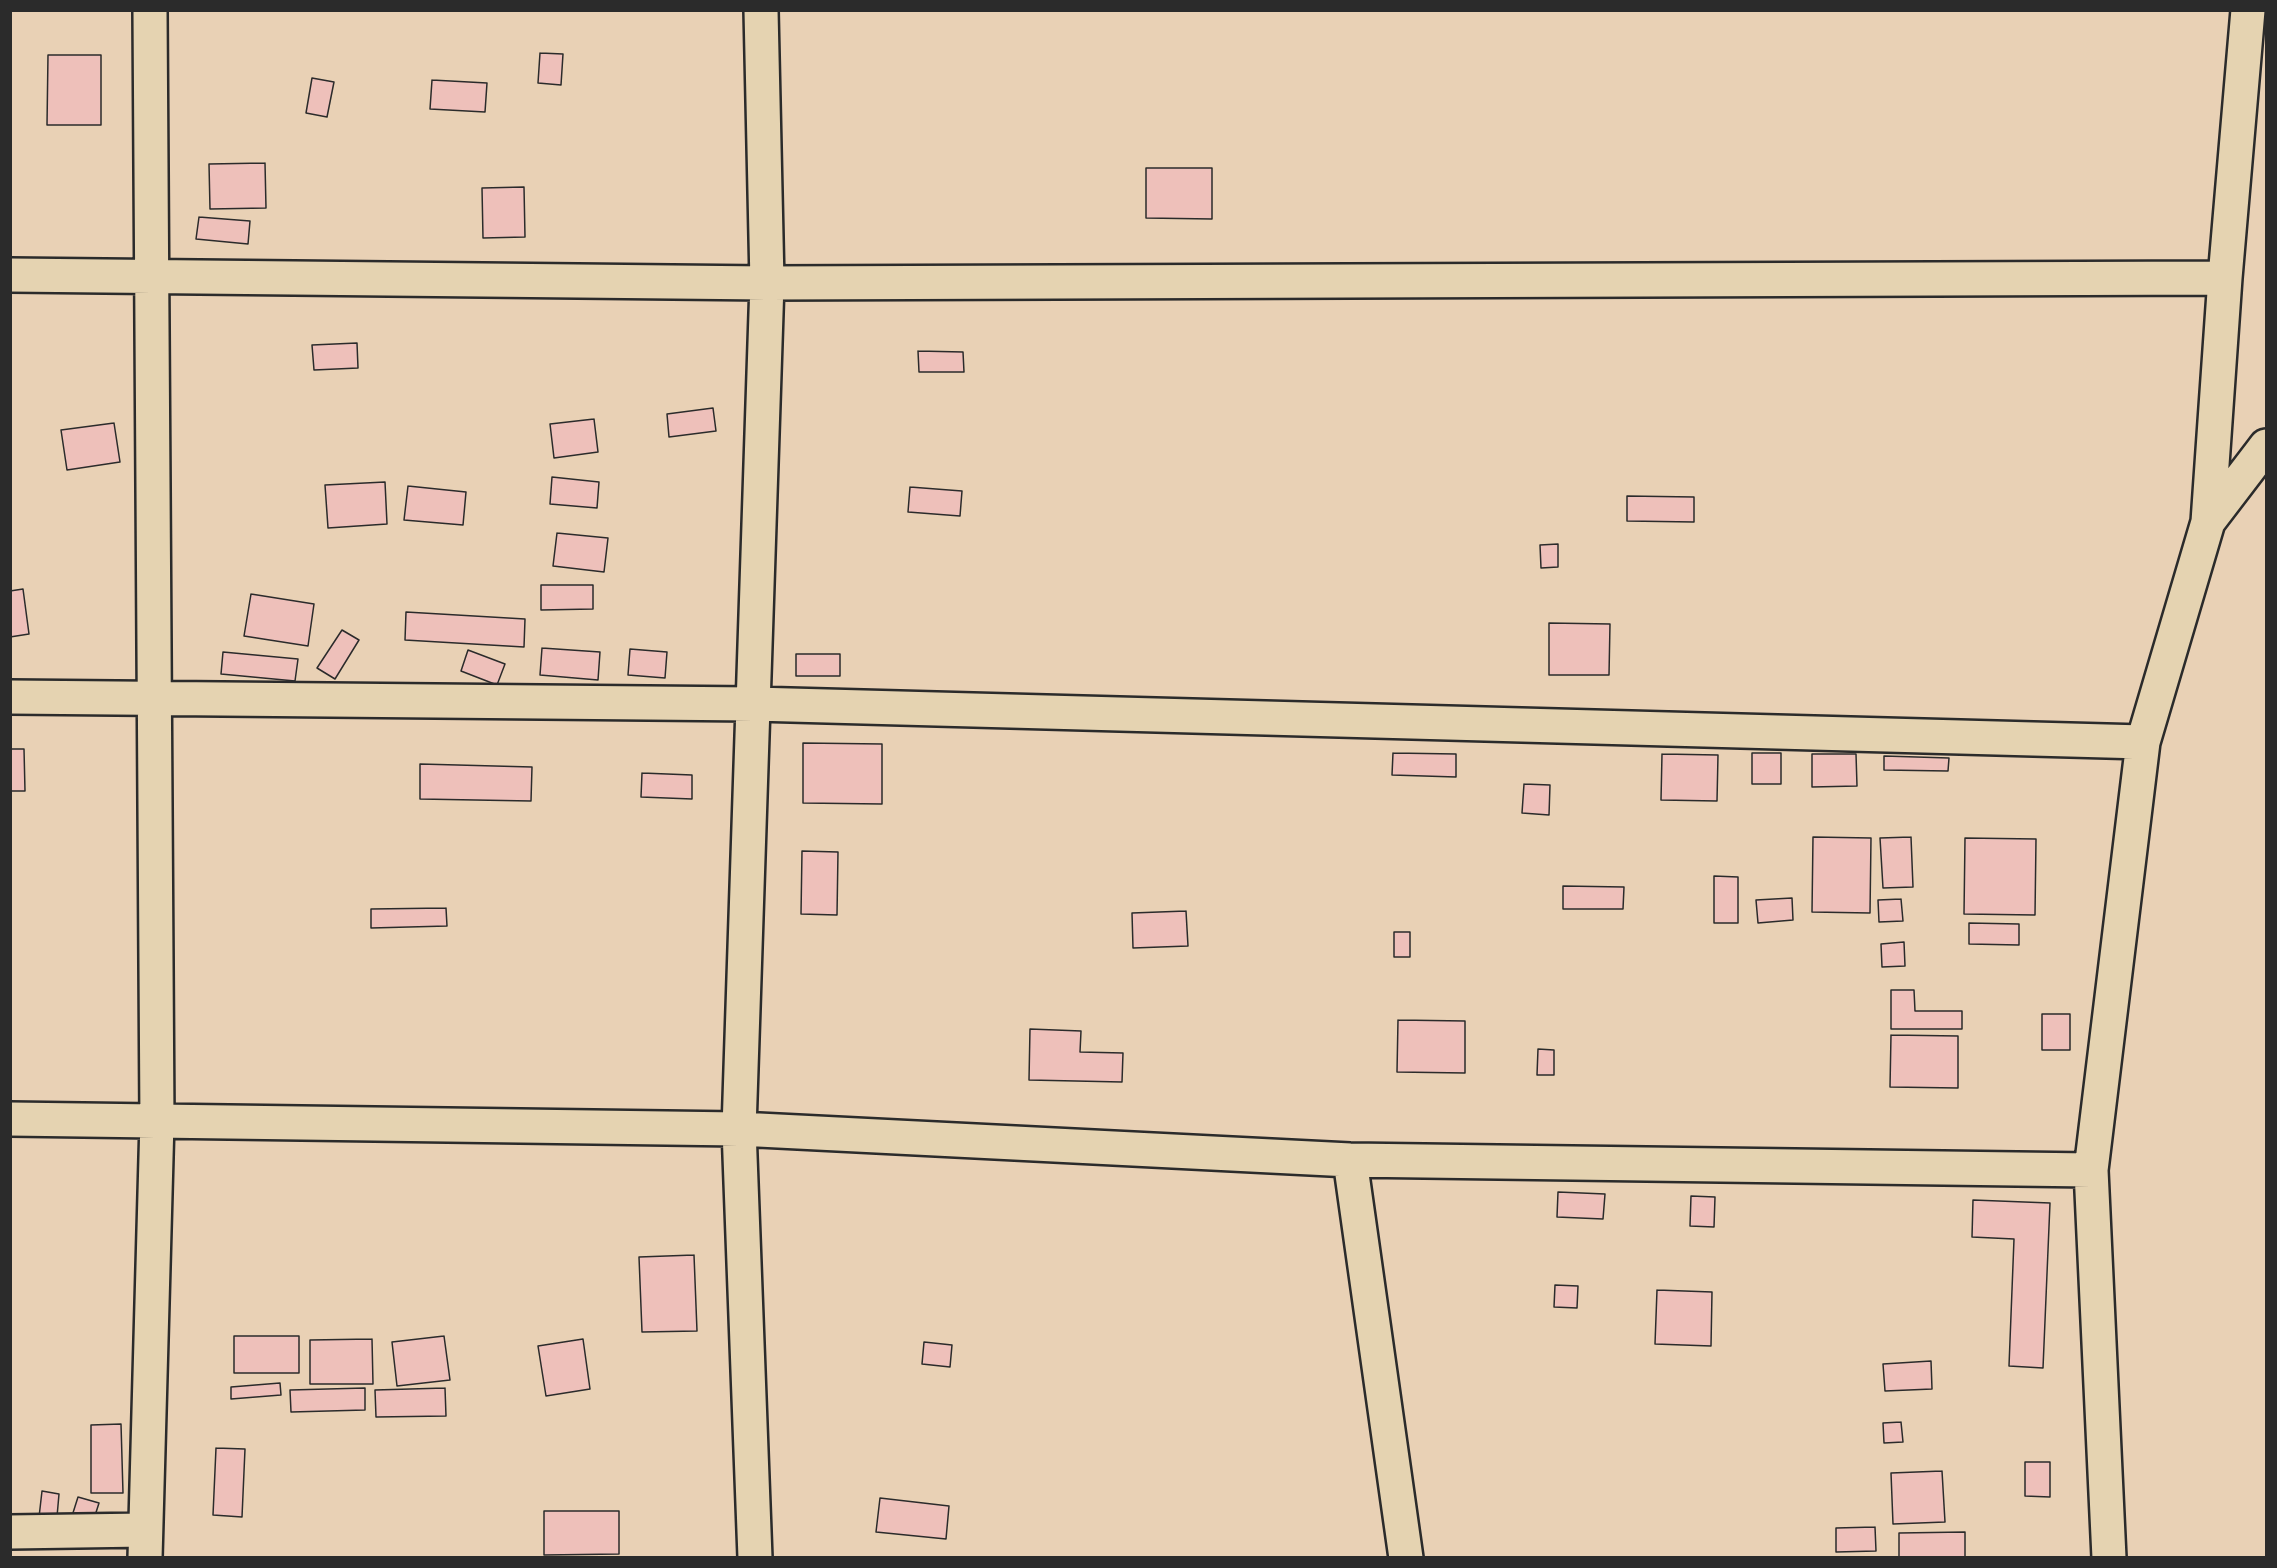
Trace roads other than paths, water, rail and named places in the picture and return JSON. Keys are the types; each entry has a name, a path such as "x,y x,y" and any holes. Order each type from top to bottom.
{"street":[{"path":"10,1532 145,1544 157,1121 150,10"},
{"path":"755,1557 739,1129 767,283 760,10"},
{"path":"2109,1557 2091,1170 2143,742 2208,522 2225,278 2248,10"},
{"path":"10,275 767,283 2225,278"},
{"path":"2208,522 2266,446"},
{"path":"10,697 754,704 2143,742"},
{"path":"10,1119 739,1129 1350,1160 2091,1170"},
{"path":"1350,1160 1406,1557"}]}
